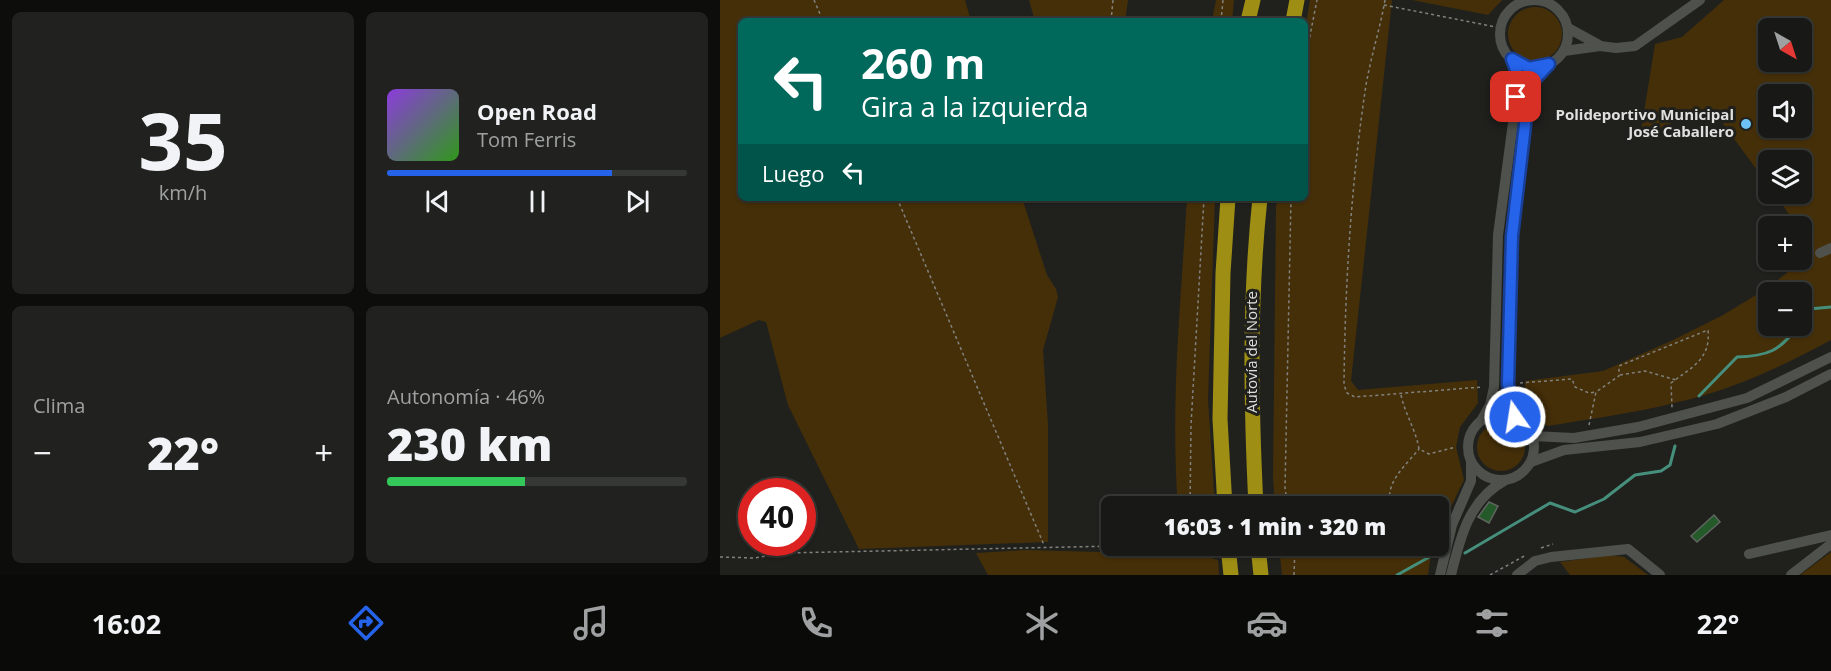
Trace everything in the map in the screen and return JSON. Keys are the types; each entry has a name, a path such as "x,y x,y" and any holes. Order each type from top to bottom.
{"highway":[{"path":"1246,0 1248,18"},
{"path":"1249,18 1253,0"},
{"path":"1284,18 1287,0"},
{"path":"1294,18 1297,0"},
{"name":"Autovía del Norte","path":"1224,496 1220,419 1223,273 1228,201"},
{"name":"Autovía del Norte","path":"1255,496 1251,413 1252,269 1260,201"},
{"path":"1229,556 1231,575"},
{"path":"1259,556 1261,575"}],"street":[{"path":"1557,0 1568,28 1599,46"},
{"path":"1515,417 1508,384 1512,236 1528,99 1533,81 1564,51 1599,46 1616,48 1635,46 1700,0"},
{"path":"1440,575 1452,525 1471,482 1471,463 1468,454 1470,435 1490,405 1494,387 1498,235 1519,78 1512,59 1502,45 1501,28 1504,20 1518,3 1544,2 1561,14"},
{"path":"1564,51 1568,28"},
{"path":"1512,59 1529,68 1549,64"},
{"path":"1820,253 1831,248"},
{"path":"1532,436 1574,438 1638,426 1747,398 1831,357"},
{"path":"1531,462 1564,450 1640,442 1717,424 1786,397 1831,374"},
{"path":"1451,575 1459,542 1476,503 1490,489 1515,478 1531,462 1534,445 1532,436 1528,428 1515,417 1494,415 1481,421"},
{"path":"1471,463 1485,477 1504,481"},
{"path":"1749,554 1831,535"},
{"path":"1791,575 1831,543"},
{"path":"1517,575 1535,561 1551,557 1628,549 1660,575"}],"path":[{"path":"814,0 822,18"},
{"path":"1112,18 1113,0"},
{"path":"1221,18 1223,0"},
{"path":"1308,46 1317,0"},
{"path":"1385,0 1367,82 1355,168 1345,296 1344,385 1347,393 1356,397 1494,387"},
{"path":"1384,5 1501,28"},
{"path":"898,201 1045,547"},
{"path":"1190,496 1191,424 1204,201"},
{"path":"1286,496 1291,201"},
{"path":"1619,375 1619,366 1708,330 1709,341 1704,357 1671,383 1670,402 1674,417"},
{"path":"1508,384 1572,379 1575,387 1589,393 1596,392 1619,375 1645,371 1676,380"},
{"path":"1589,425 1596,392"},
{"path":"1390,496 1389,491 1395,478 1419,449 1417,436 1405,413 1401,394"},
{"path":"1419,449 1429,454 1456,447"},
{"path":"720,557 754,558 783,553 1101,546"},
{"path":"1294,575 1295,556"}],"shaded area":[{"path":"720,0 965,0 970,18 738,18 738,201 1023,201 1047,275 1058,297 1043,350 1048,425 1048,542 859,549 788,405 766,322 759,320 720,338"},
{"path":"1029,0 1128,0 1125,18 1034,18"},
{"path":"1216,0 1234,0 1232,18 1213,18"},
{"path":"1310,0 1392,0 1351,381 1358,390 1477,380 1478,403 1460,427 1456,447 1464,480 1449,511 1449,496 1274,496 1276,207 1277,201 1308,201 1308,18"},
{"path":"1412,0 1502,0 1488,15"},
{"path":"1724,0 1831,0 1831,340 1757,376 1718,391 1629,413 1547,426 1525,407 1525,381 1603,371 1671,341 1723,315 1758,294 1758,336 1812,336 1812,282 1775,282 1791,270 1812,270 1812,254 1814,252 1812,249 1812,216 1790,216 1782,204 1812,204 1812,150 1758,150 1758,171 1710,106 1640,137 1655,44 1682,37"},
{"path":"1535,7 1545,9 1554,15 1560,24 1562,34 1560,44 1554,53 1545,59 1535,61 1525,59 1516,53 1510,44 1508,34 1510,24 1516,15 1525,9"},
{"path":"1187,201 1215,201 1208,399 1214,496 1177,496 1176,391"},
{"path":"1501,423 1518,430 1525,447 1518,464 1501,471 1484,464 1477,447 1484,430"},
{"path":"1024,550 1100,552 1101,556 1204,556 1218,560 1219,575 988,575 976,553"},
{"path":"1831,552 1831,575 1800,575"},
{"path":"1611,555 1624,557 1648,575 1570,575 1560,562"},
{"path":"1280,556 1431,556 1428,575 1282,575"}],"building":[{"path":"1489,502 1498,506 1489,523 1478,517"},
{"path":"1714,515 1720,522 1697,542 1691,536"}],"waterway":[{"path":"1812,309 1831,307"},
{"path":"1699,396 1737,357 1765,353 1779,347 1789,336"},
{"path":"1465,553 1550,503 1575,512 1604,499 1635,475 1661,471 1670,465 1675,446"},
{"path":"1397,575 1431,556"}],"place":[{"name":"Polideportivo Municipal José Caballero","path":"1746,124"}],"route":[{"path":"1515,417 1508,384 1512,236 1528,99 1533,81 1549,64 1529,68 1512,59 1519,78 1516,97"}]}
